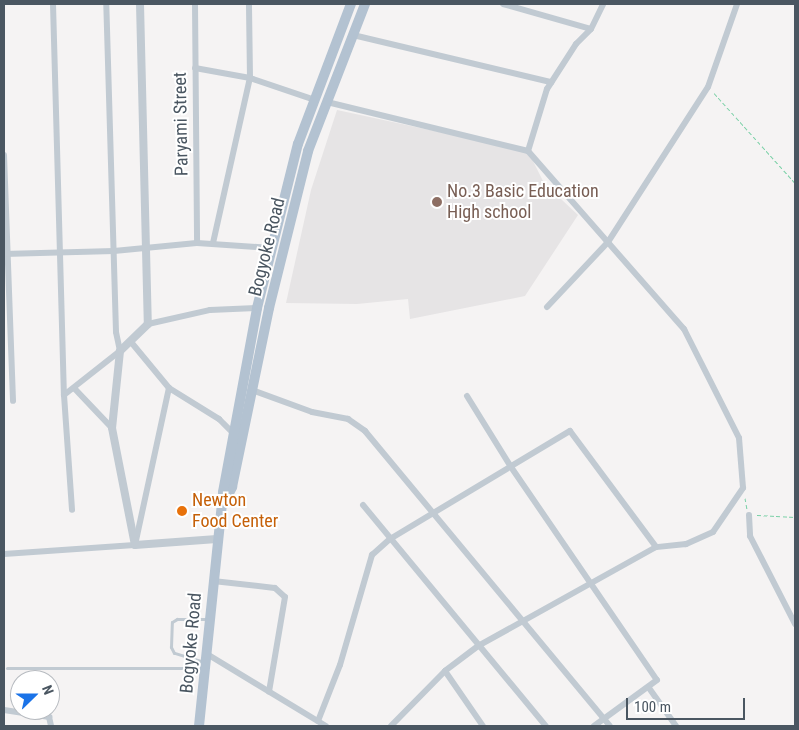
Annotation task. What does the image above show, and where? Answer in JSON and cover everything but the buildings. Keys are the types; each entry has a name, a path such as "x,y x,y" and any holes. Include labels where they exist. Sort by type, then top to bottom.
{"main road":[{"name":"Bogyoke Road","path":"199,726 217,539 224,504 233,433 257,308 298,144 351,4"},
{"name":"Bogyoke Road","path":"224,504 232,487 252,390 299,187 327,102 365,4"}],"street":[{"path":"53,4 64,395 72,510"},
{"path":"106,4 114,251 120,351 112,428 135,545"},
{"path":"140,4 148,248 148,324"},
{"name":"Paryami Street","path":"195,4 197,243"},
{"path":"213,243 250,78 249,4"},
{"path":"503,4 591,29"},
{"path":"528,151 551,82 576,44 591,29 603,4"},
{"path":"547,307 608,242 708,87 737,4"},
{"path":"353,35 551,82"},
{"path":"195,68 250,78 316,100"},
{"path":"327,102 528,151 684,329 739,438 743,488 713,532 686,544 656,547 593,584 522,620 478,646 445,671 391,726"},
{"path":"4,155 5,254 13,401"},
{"path":"5,254 114,251 197,243 272,248"},
{"path":"64,395 131,342 148,324 210,310 257,308"},
{"path":"131,342 169,388 219,419 233,433"},
{"path":"74,388 112,428"},
{"path":"135,545 169,388"},
{"path":"252,390 312,412 348,420 365,431 436,514 610,726"},
{"path":"466,396 511,468 593,584 657,680 649,688 594,726"},
{"path":"318,722 340,665 372,555 390,539 436,514 570,431 656,547"},
{"path":"363,505 546,726"},
{"path":"749,515 750,536 795,624"},
{"path":"4,554 217,539"},
{"path":"213,581 275,588 285,597 269,692"},
{"path":"206,661 269,692 326,726"},
{"path":"445,671 483,726"},
{"path":"649,688 676,726"},
{"path":"4,710 49,717 52,726"}],"lane":[{"path":"206,661 174,653 171,647 172,622 177,619 210,618"},
{"path":"7,668 206,661"}],"path":[{"path":"708,87 795,183"},
{"path":"743,488 749,515 795,516"}],"shaded area":[{"name":"No.3 Basic Education High school","path":"337,110 528,151 544,183 578,215 525,296 410,319 408,299 357,304 286,303 311,190"}],"place":[{"name":"No.3 Basic Education High school","path":"437,202"},
{"name":"Newton Food Center","path":"182,511"}]}
